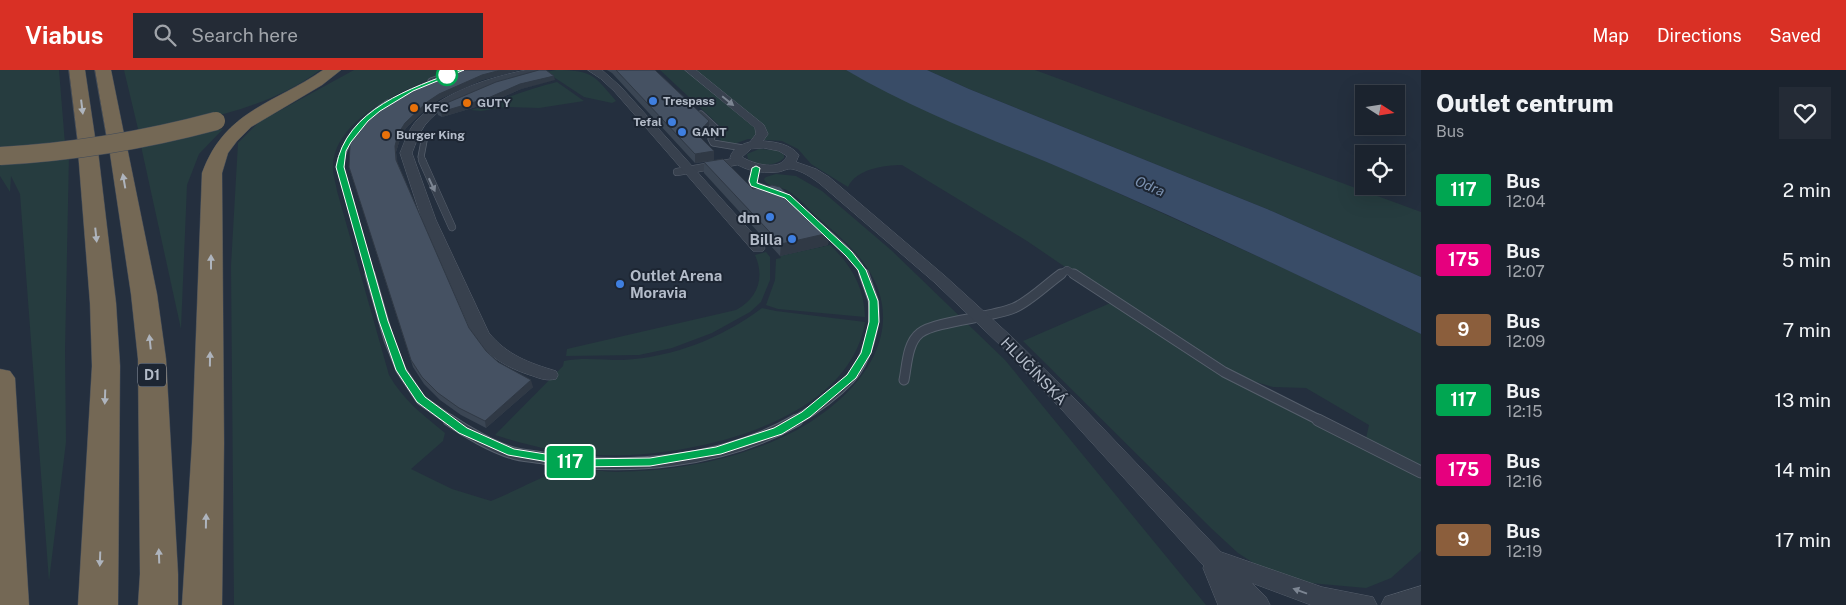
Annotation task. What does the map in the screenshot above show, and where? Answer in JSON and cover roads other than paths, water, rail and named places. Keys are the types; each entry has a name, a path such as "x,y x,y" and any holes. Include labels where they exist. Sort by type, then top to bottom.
{"highway":[{"path":"77,70 103,303 106,366 98,605"},
{"name":"D1","path":"103,70 144,294 152,359 159,574 158,605"},
{"path":"202,605 205,556 211,311 212,172 214,158 223,143 237,129 327,74"},
{"path":"0,156 35,154 126,143 216,121 251,110 302,90"},
{"path":"0,378 9,605"}],"street":[{"path":"327,74 338,70"},
{"path":"540,70 503,78 449,100 422,121 414,133 406,153 429,220 481,334 492,349 510,362 549,375"},
{"path":"592,70 602,74 691,170 758,248"},
{"path":"690,70 760,127 762,134 736,156 739,161"},
{"path":"748,147 774,145 787,149 793,155 793,160 789,164"},
{"name":"HLUČÍNSKÁ","path":"739,161 756,168 774,168 789,164 812,172 824,180 926,267 982,318 1042,379 1257,605"},
{"path":"1211,558 1231,605"},
{"path":"1211,558 1322,598 1364,605"},
{"path":"1394,605 1421,597"}],"lane":[{"path":"425,84 462,70"},
{"path":"399,96 378,109 356,130 343,151 340,167 390,340 401,370 421,400 463,430 512,452 586,463 650,462 717,452 778,431 806,415 829,398 851,378 866,353 874,322 873,301 862,270 849,254 815,222"},
{"path":"695,109 716,128 711,139 714,143 748,147"},
{"path":"424,142 421,157 452,227"},
{"path":"677,172 739,161"},
{"path":"756,168 752,181 754,185 780,192"},
{"path":"904,380 912,342 920,333 934,327 982,318 1015,308 1068,270 1224,372 1421,472"}],"water":[{"name":"Odra","path":"846,70 927,70 969,89 1267,209 1421,277 1421,334 1164,213 902,100"}],"place":[{"name":"Trespass","path":"653,101"},
{"name":"GUTY","path":"467,103"},
{"name":"KFC","path":"414,108"},
{"name":"Tefal","path":"672,122"},
{"name":"GANT","path":"682,132"},
{"name":"Burger King","path":"386,135"},
{"name":"dm","path":"770,217"},
{"name":"Billa","path":"792,239"},
{"name":"Outlet Arena Moravia","path":"620,284"}]}
